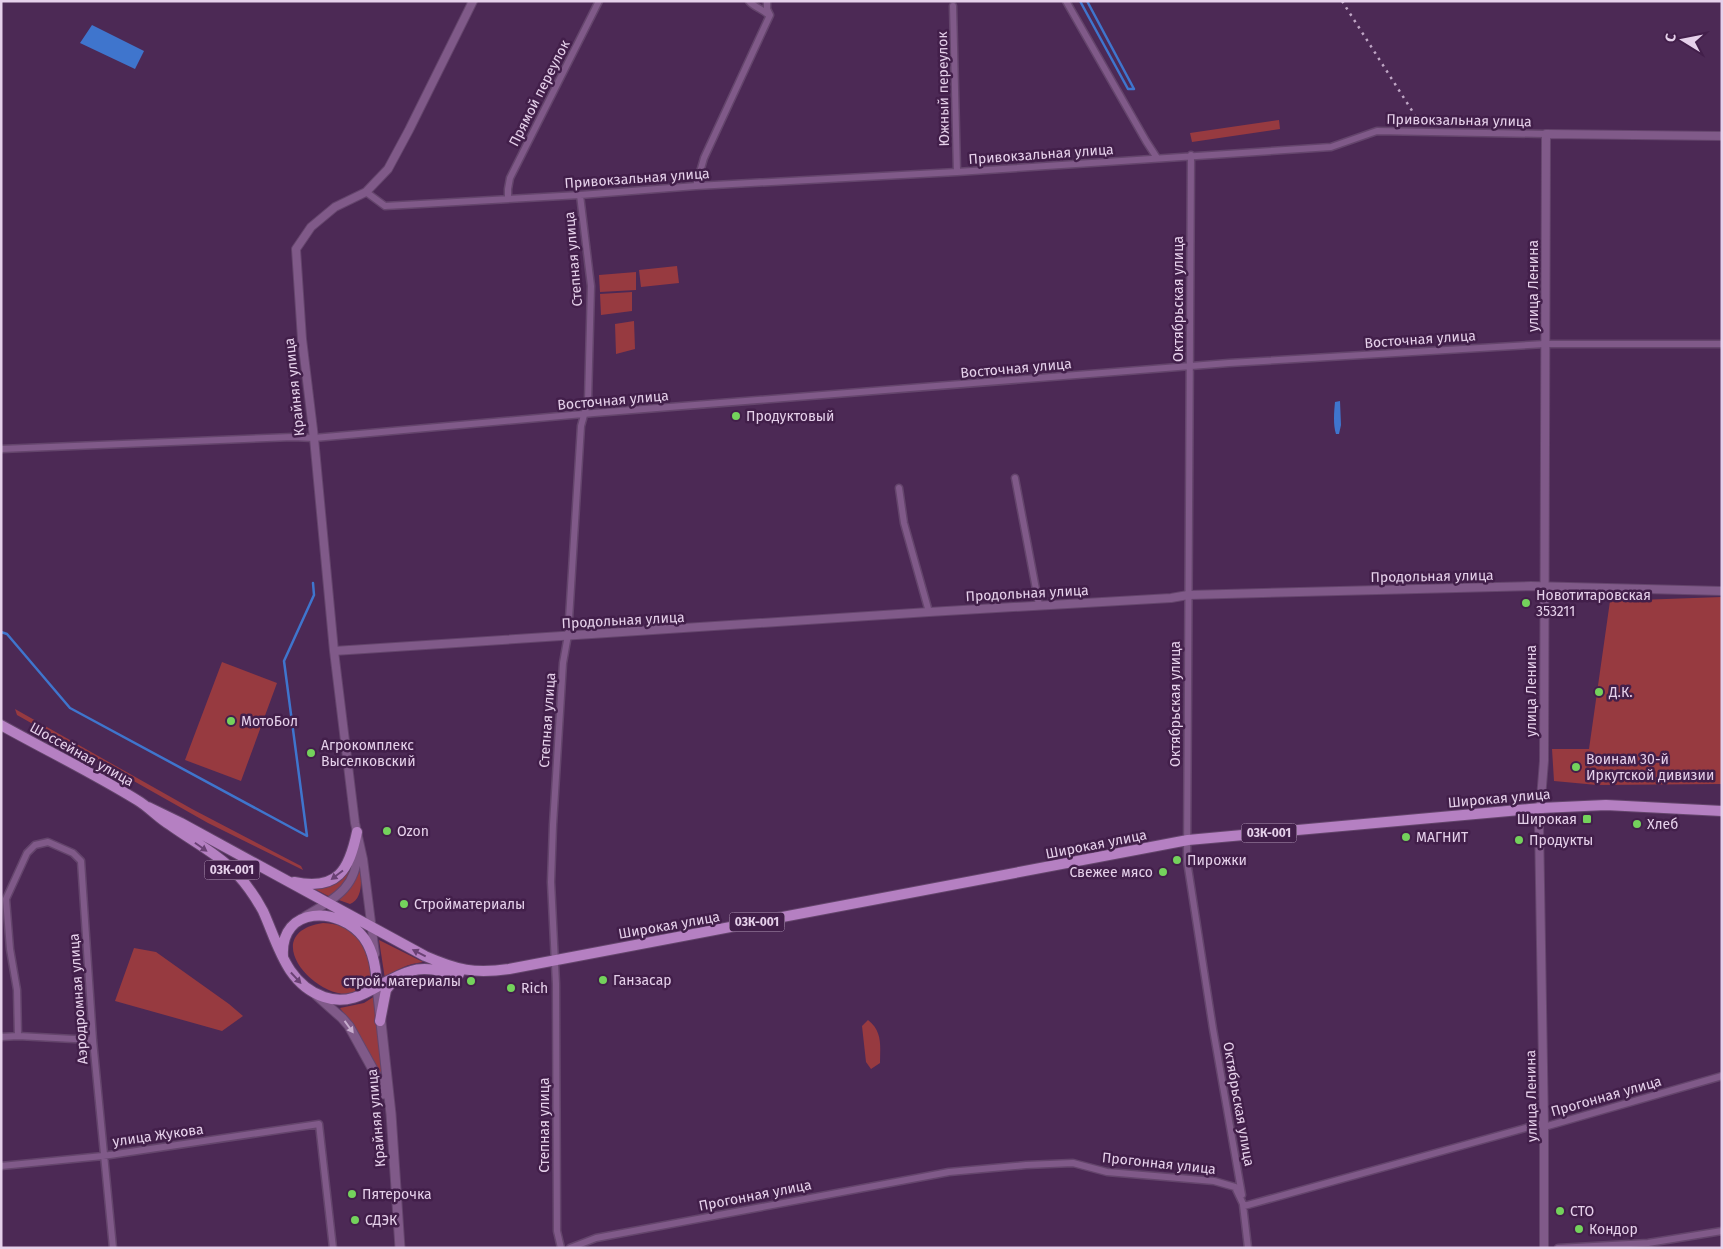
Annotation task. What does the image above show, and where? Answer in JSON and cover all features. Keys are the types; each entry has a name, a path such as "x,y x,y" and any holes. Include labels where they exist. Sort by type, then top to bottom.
{"main road":[{"name":"Шоссейная улица","path":"1,725 148,807"},
{"name":"Широкая улица","path":"482,972 1188,840 1540,808 1606,805 1722,810"},
{"name":"03К-001","path":"148,807 181,823 373,929 437,961 459,969 482,972"},
{"name":"03К-001","path":"148,807 167,824 202,847 236,873 253,894 283,959 297,980 342,1018 354,1034 381,1084 390,1114"},
{"name":"03К-001","path":"285,880 303,884 317,884 327,882 335,877 342,872 350,860 357,832"},
{"path":"283,959 282,946 285,936 296,922 313,914 334,918 356,919"},
{"path":"334,918 355,927 366,940 376,971 377,986"},
{"name":"03К-001","path":"314,993 333,1000 343,1001 361,997 377,986 412,970 466,975 482,972"},
{"path":"380,1021 386,990 398,975"},
{"name":"Крайняя улица","path":"377,986 390,1114 400,1248"}],"street":[{"name":"Крайняя улица","path":"357,832 334,651 314,438 302,339 296,249 311,227 334,207 366,192 388,169 473,1"},
{"name":"Прямой переулок","path":"508,199 510,178 599,1"},
{"path":"749,1 770,15"},
{"path":"768,1 767,9 770,15"},
{"path":"1066,1 1157,158"},
{"name":"Южный переулок","path":"953,6 957,172"},
{"path":"696,186 704,158 770,15"},
{"name":"Привокзальная улица","path":"366,192 384,206 580,195 696,186 957,172 1331,147 1377,131 1722,136"},
{"name":"улица Ленина","path":"1544,1248 1540,808 1544,761 1546,134"},
{"name":"Октябрьская улица","path":"1191,155 1187,861 1213,1029 1244,1206 1248,1248"},
{"name":"Степная улица","path":"561,1248 557,1231 556,994 551,882 563,663 568,635 581,426 588,402 591,286 580,195"},
{"name":"Восточная улица","path":"1,450 293,437 314,438 1190,367 1545,344 1722,344"},
{"path":"1016,478 1039,605"},
{"path":"899,488 904,523 929,612"},
{"name":"Продольная улица","path":"334,651 1188,595 1544,587 1722,591"},
{"path":"296,922 326,903 352,880 358,857 357,832"},
{"path":"357,832 363,859 373,929 376,971"},
{"name":"Аэродромная улица","path":"4,897 27,853 35,845 48,842 73,853 81,861 93,1040 113,1248"},
{"path":"4,897 17,990 18,1036"},
{"path":"1,1037 18,1036 93,1040"},
{"name":"Прогонная улица","path":"570,1248 596,1238 949,1172 1026,1165 1073,1163 1107,1172 1214,1181 1235,1187 1244,1206 1540,1124 1544,1127 1722,1076"},
{"name":"улица Жукова","path":"1,1166 103,1156 319,1124 333,1248"},
{"path":"1558,1248 1648,1243 1722,1231"}],"shaded area":[{"path":"1279,120 1280,129 1192,142 1190,133"},
{"path":"677,266 679,283 641,287 639,270"},
{"path":"636,272 636,290 600,292 599,275"},
{"path":"632,292 632,311 601,315 600,294"},
{"path":"634,321 635,349 616,354 615,324"},
{"path":"1722,597 1722,784 1597,785 1554,781 1552,749 1589,749 1610,601"},
{"name":"МотоБол","path":"222,662 277,683 241,781 185,760"},
{"path":"15,709 192,809 301,866 303,870 208,823 17,715"},
{"path":"354,865 348,882 330,897 311,887 342,876"},
{"path":"360,871 361,885 359,894 354,902 350,904 336,899 352,885"},
{"path":"323,923 335,924 350,930 358,938 366,952 371,967 370,978 355,993 338,993 321,986 306,974 296,959 293,943 301,931"},
{"path":"379,940 423,962 412,964 393,972 385,979"},
{"path":"134,948 156,952 243,1016 222,1031 115,1001"},
{"path":"375,996 385,1085 358,1032 340,1008 364,1003"},
{"path":"868,1020 876,1029 880,1045 880,1063 871,1069 866,1062 862,1026"}],"water":[{"path":"92,25 144,51 135,69 80,43"},
{"path":"1340,401 1341,425 1339,434 1336,434 1334,423 1335,402"}],"waterway":[{"path":"1080,1 1128,89 1134,89 1087,1"},
{"path":"1,632 7,634 70,708 307,836 284,661 314,595 313,583"}],"railway":[{"path":"1342,1 1418,120"}],"place":[{"name":"Продуктовый","path":"736,416"},
{"name":"Новотитаровская 353211","path":"1526,603"},
{"name":"Д.К.","path":"1599,692"},
{"name":"МотоБол","path":"231,721"},
{"name":"Агрокомплекс Выселковский","path":"311,753"},
{"name":"Воинам 30-й Иркутской дивизии","path":"1576,767"},
{"name":"Широкая","path":"1587,819"},
{"name":"Хлеб","path":"1637,824"},
{"name":"Ozon","path":"387,831"},
{"name":"МАГНИТ","path":"1406,837"},
{"name":"Продукты","path":"1519,840"},
{"name":"Пирожки","path":"1177,860"},
{"name":"Свежее мясо","path":"1163,872"},
{"name":"Стройматериалы","path":"404,904"},
{"name":"Ганзасар","path":"603,980"},
{"name":"строй. материалы","path":"471,981"},
{"name":"Rich","path":"511,988"},
{"name":"Пятерочка","path":"352,1194"},
{"name":"СТО","path":"1560,1211"},
{"name":"СДЭК","path":"355,1220"},
{"name":"Кондор","path":"1579,1229"}]}
